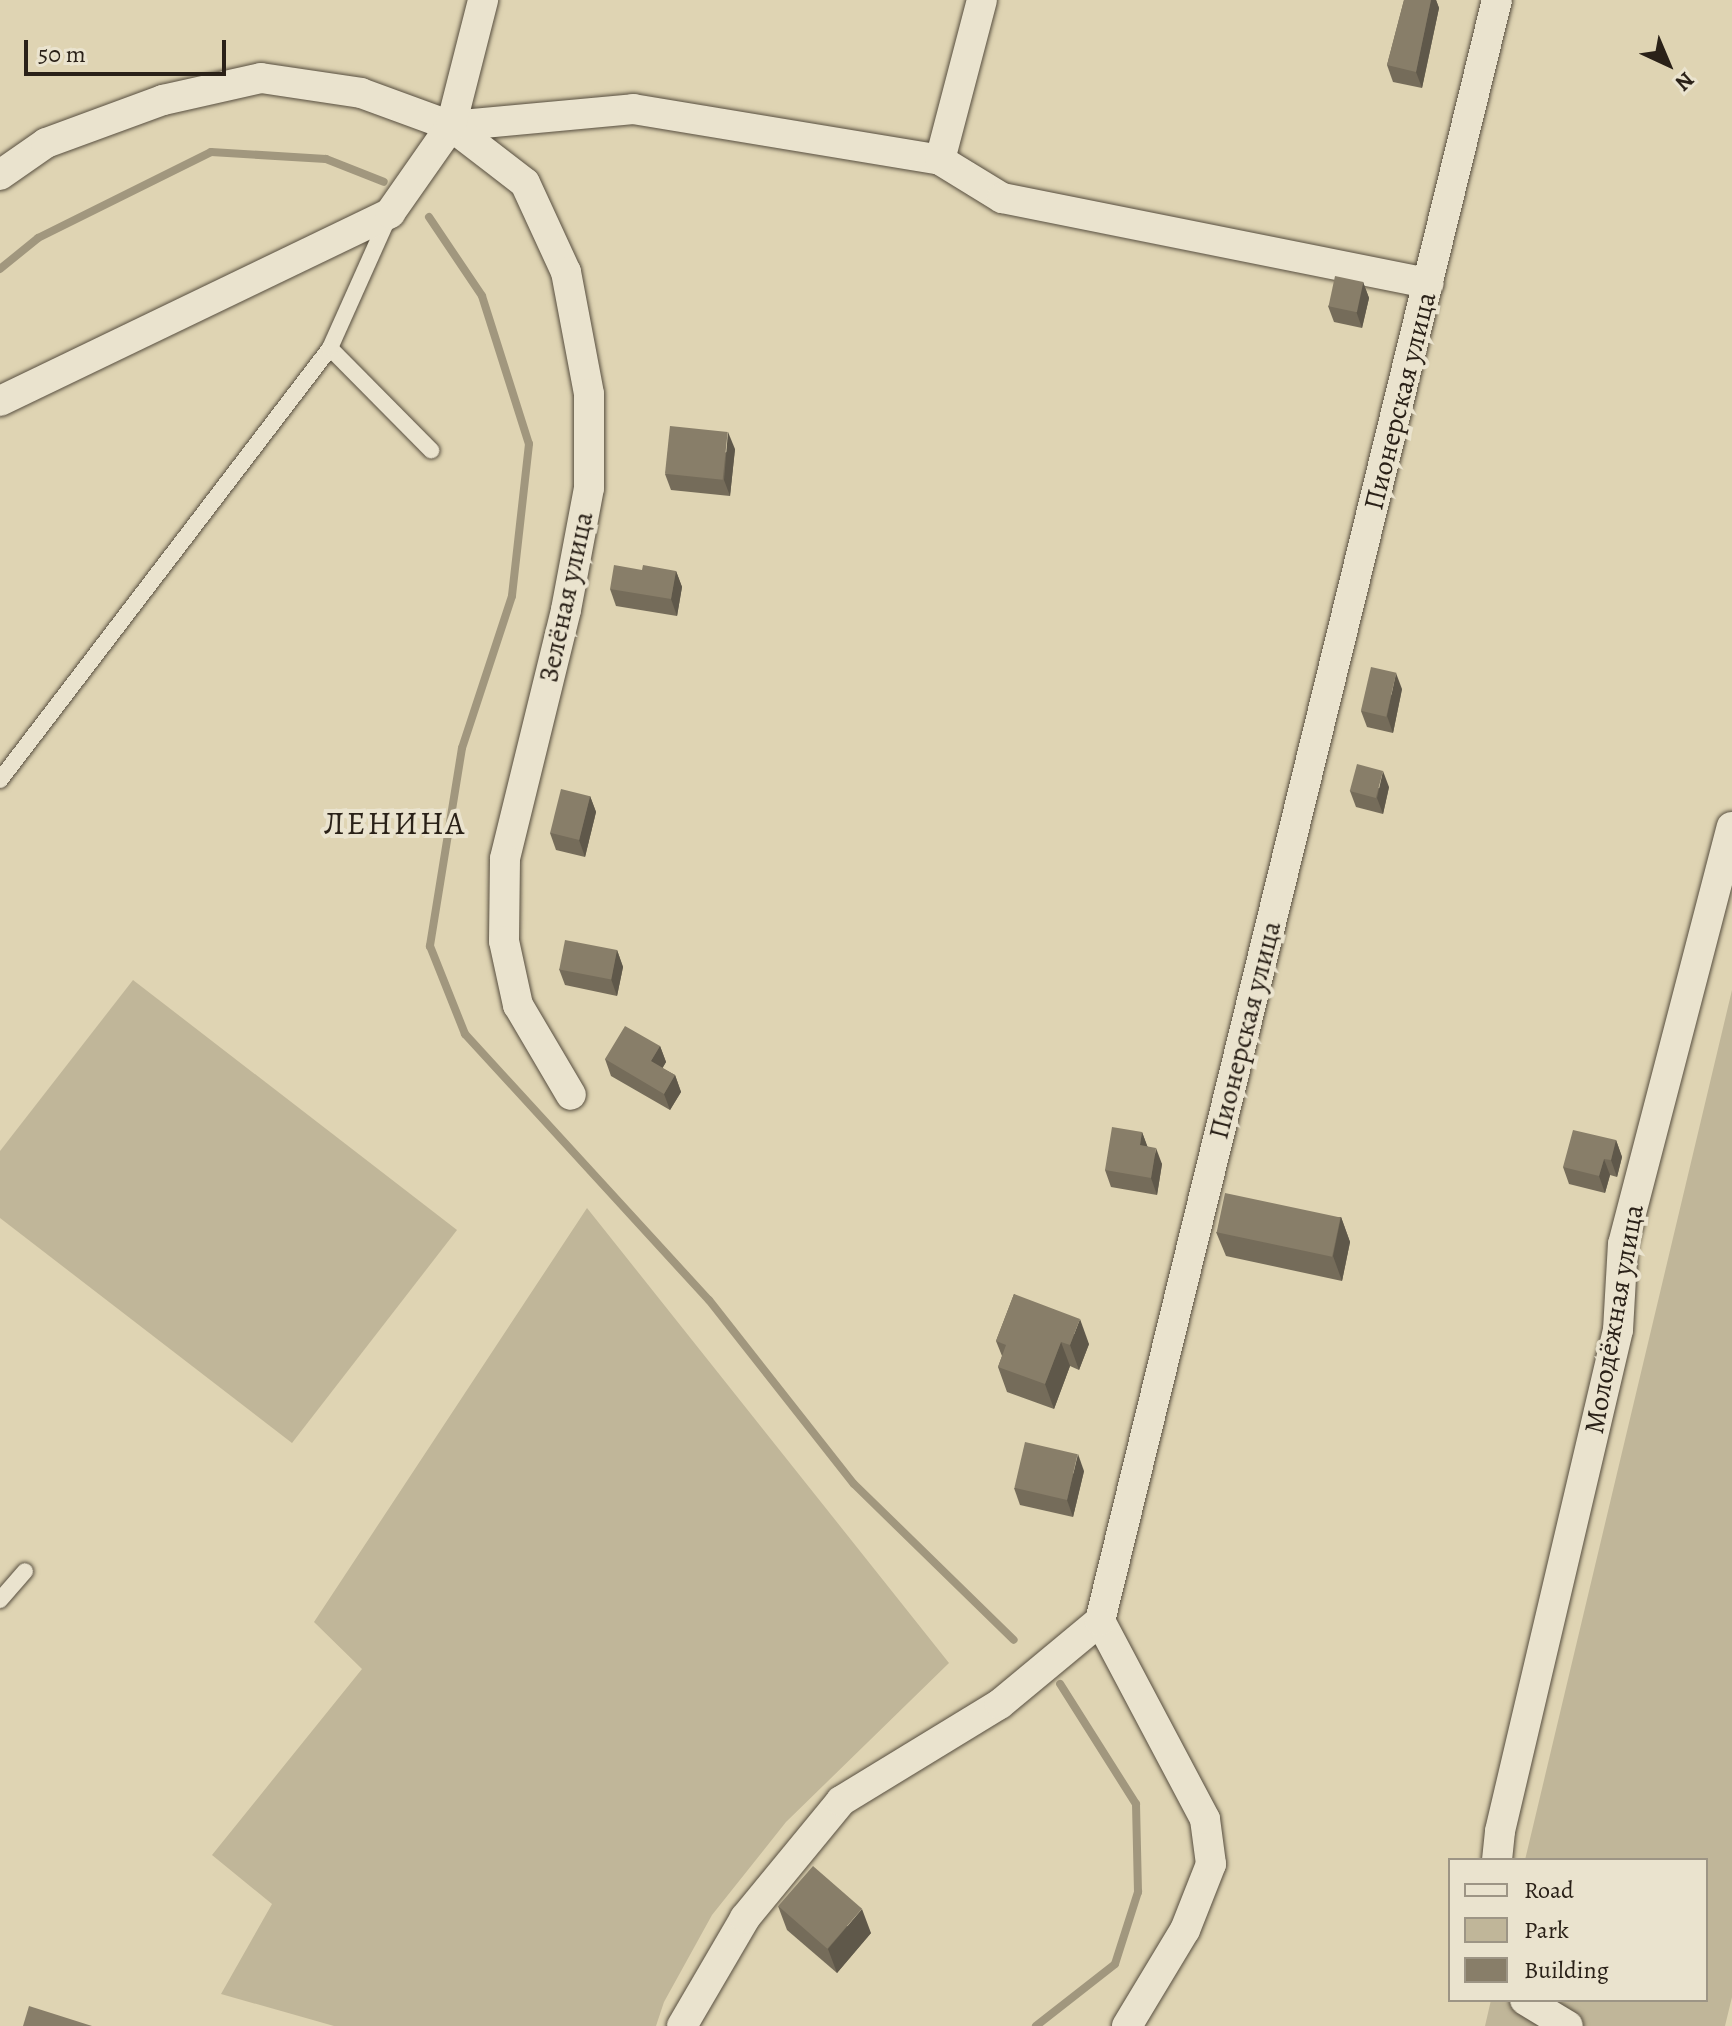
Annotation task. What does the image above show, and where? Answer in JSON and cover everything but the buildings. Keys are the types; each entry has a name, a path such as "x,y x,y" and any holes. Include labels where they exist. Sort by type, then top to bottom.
{"street":[{"path":"0,401 390,213 451,126 483,0"},
{"path":"940,160 982,0"},
{"name":"Пионерская улица","path":"1100,1621 1497,0"},
{"name":"Зелёная улица","path":"0,175 46,143 163,100 261,78 361,93 451,126 525,183 566,272 589,394 589,488 566,610 505,859 504,941 518,1005 571,1095"},
{"path":"451,126 633,109 940,160 1002,198 1429,283"},
{"name":"Молодёжная улица","path":"1497,1858 1500,1831 1618,1330 1623,1244 1732,827"},
{"path":"682,2026 745,1918 841,1801 1000,1704 1100,1621 1205,1819 1211,1864 1185,1930 1127,2026"},
{"path":"1528,2002 1568,2026"}],"lane":[{"path":"0,780 330,348 390,213"},
{"path":"330,348 431,450"},
{"path":"0,1600 25,1571"}],"green space":[{"path":"133,980 457,1230 292,1443 0,1218 0,1151"},
{"path":"1732,990 1732,1997 1725,2026 1485,2026 1491,2002 1708,2002 1708,1858 1525,1858"},
{"path":"587,1208 949,1663 786,1822 712,1915 664,2002 656,2026 334,2026 221,1994 272,1904 212,1855 362,1669 314,1622"}],"waterway":[{"path":"0,269 38,238 211,152 326,159 384,182"},
{"path":"429,217 482,296 529,444 512,596 462,748 430,946 465,1034 709,1300 854,1484 1014,1640"},
{"path":"1036,2026 1115,1964 1138,1892 1136,1804 1060,1684"}],"district":[{"name":"ЛЕНИНА","path":"395,823"}]}
